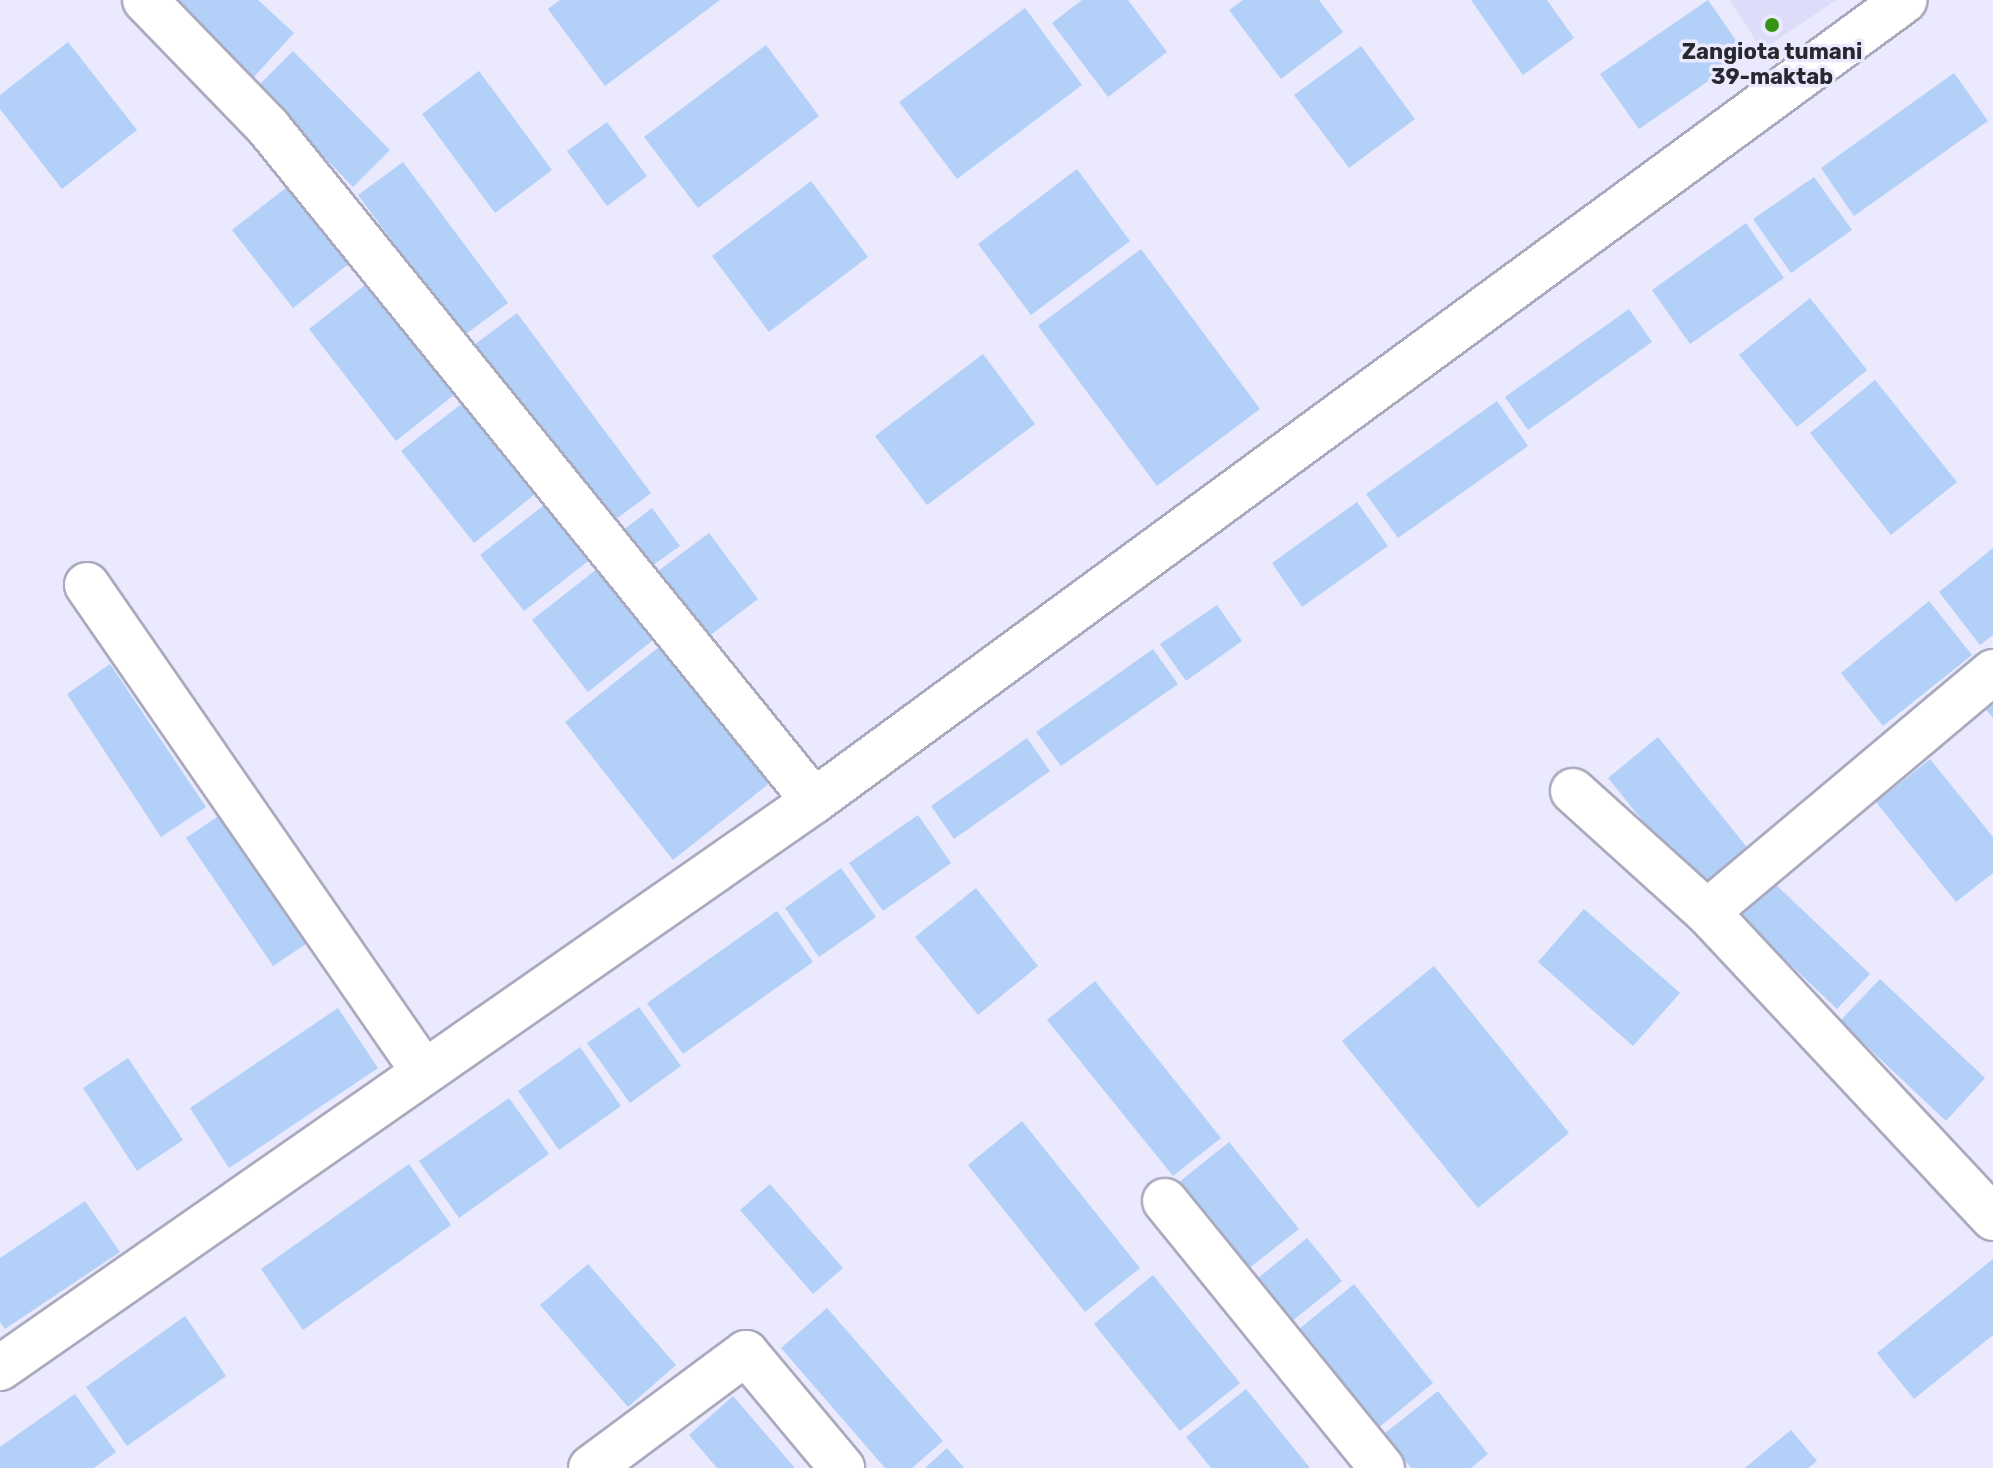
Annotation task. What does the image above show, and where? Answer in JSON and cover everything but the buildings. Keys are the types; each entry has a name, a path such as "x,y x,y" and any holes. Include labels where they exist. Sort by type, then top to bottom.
{"street":[{"path":"145,0 268,127 814,801"},
{"path":"0,1368 814,801 1905,0"},
{"path":"87,585 424,1072"},
{"path":"1707,912 1993,672"},
{"path":"1573,791 1707,912 1993,1218"},
{"path":"1165,1201 1382,1468"},
{"path":"591,1468 746,1353 842,1468"}],"shaded area":[{"name":"Zangiota tumani 39-maktab","path":"1730,0 1836,0 1762,50"}],"place":[{"name":"Zangiota tumani 39-maktab","path":"1772,25"}]}
